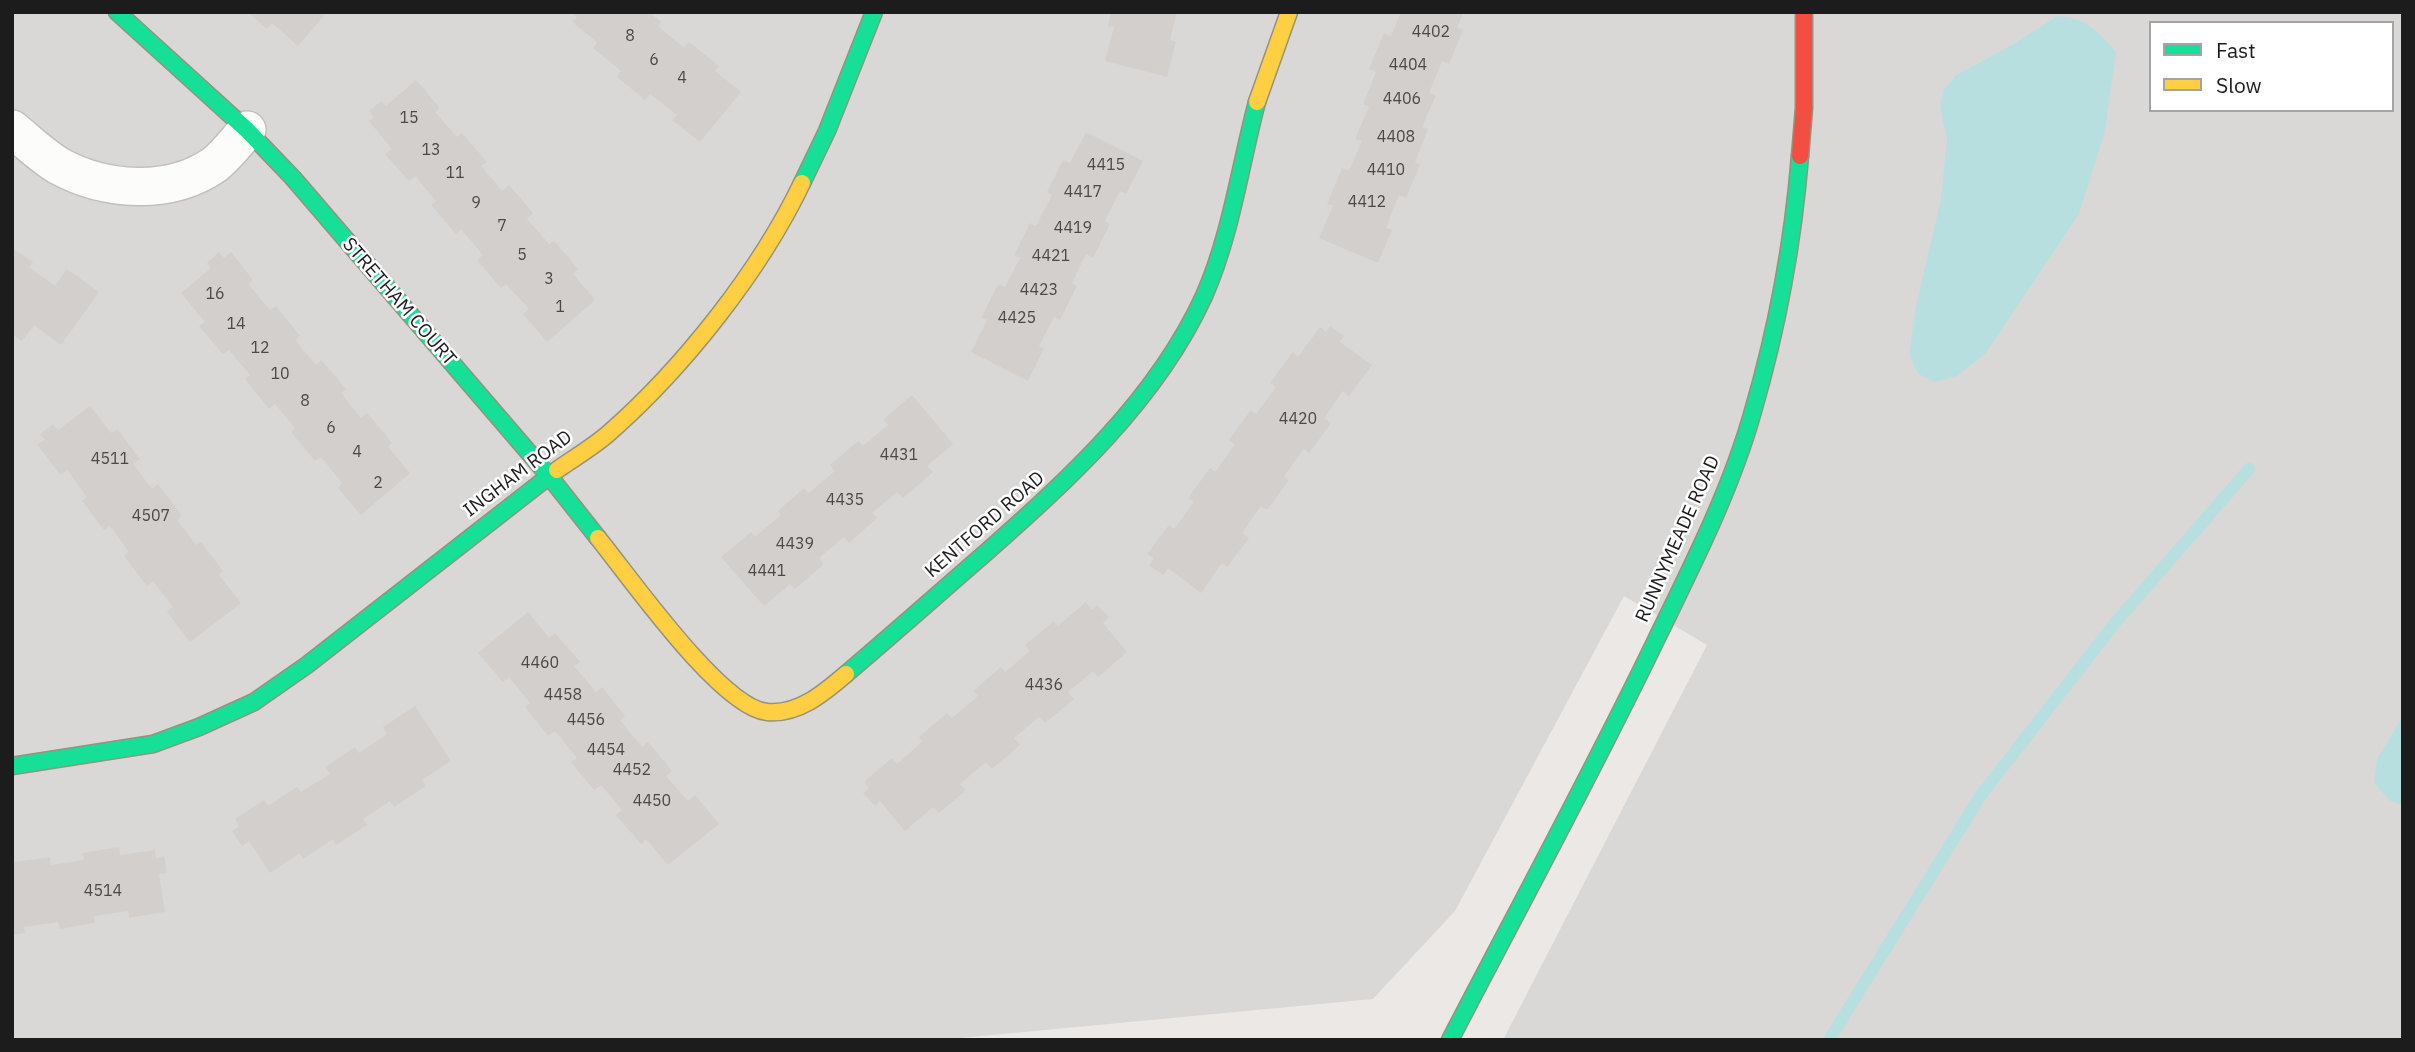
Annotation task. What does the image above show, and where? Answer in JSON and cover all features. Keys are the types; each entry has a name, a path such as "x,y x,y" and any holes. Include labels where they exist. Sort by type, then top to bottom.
{"street":[{"name":"STRETHAM COURT","path":"117,12 247,130 293,178 549,476"},
{"name":"KENTFORD ROAD","path":"549,476 699,665 735,697 765,712 794,709 827,691 1056,492 1119,427 1167,363 1203,298 1225,230 1255,108 1290,12"},
{"name":"RUNNYMEADE ROAD","path":"1450,1040 1627,701 1674,604 1724,494 1754,412 1796,207 1804,108 1804,12"},
{"name":"INGHAM ROAD","path":"12,766 153,744 254,702 307,665 549,476 608,434 660,384 714,320 760,256 794,200 821,143 869,14"},
{"path":"12,129 57,165 111,185 137,186 167,185 192,177 215,164 247,130"}],"shaded area":[{"path":"12,12 2403,12 2403,1040 1503,1040 1707,645 1624,596 1455,911 1373,999 939,1040 12,1040"}],"water":[{"path":"2057,16 2076,19 2091,26 2116,52 2105,131 2079,214 1985,354 1957,376 1935,382 1918,374 1909,353 1916,306 1941,199 1947,139 1940,107 1943,91 1956,75 2014,44"},
{"path":"2403,716 2403,805 2390,801 2374,783 2377,759"}],"building":[{"path":"248,12 327,12 298,46 272,23 267,29"},
{"path":"571,12 649,12 661,22 658,26 684,48 689,42 719,66 715,71 741,92 700,142 672,120 677,115 650,94 645,100 617,77 621,71 593,48 597,42 572,22 577,17"},
{"path":"1111,12 1177,12 1170,39 1176,42 1167,77 1105,61 1114,27 1108,26"},
{"path":"1401,12 1464,12 1457,27 1463,30 1449,64 1442,61 1429,93 1436,95 1422,127 1428,129 1415,162 1420,165 1406,198 1399,195 1386,228 1392,230 1378,263 1319,238 1333,206 1327,204 1342,168 1349,171 1362,141 1355,139 1369,107 1363,104 1376,72 1369,69 1384,33 1391,36"},
{"path":"416,80 440,108 435,112 457,137 462,133 487,162 481,166 502,191 509,185 533,213 527,219 549,244 554,241 578,269 573,274 595,300 547,342 523,314 529,309 506,284 501,288 477,260 483,255 461,229 456,234 431,205 436,201 415,176 409,181 385,154 392,149 369,121 374,117 369,111 381,101 386,106"},
{"path":"1086,132 1143,161 1126,194 1120,191 1105,221 1110,224 1093,258 1086,254 1072,283 1077,286 1060,320 1054,317 1039,346 1044,349 1028,381 971,352 987,320 981,318 998,284 1005,287 1020,258 1014,255 1030,223 1036,226 1052,195 1047,192 1063,160 1070,163"},
{"path":"12,248 33,262 29,267 55,286 67,269 99,292 61,345 34,325 22,341 12,334"},
{"path":"219,252 224,258 231,252 253,280 248,284 270,310 276,306 300,336 295,340 316,365 321,360 346,389 341,393 361,418 367,413 392,443 388,447 410,473 361,515 338,488 342,483 321,457 315,461 291,432 295,428 275,404 269,409 245,379 250,375 229,350 223,354 199,326 205,322 181,293 211,268 207,263"},
{"path":"1330,326 1344,336 1340,342 1372,365 1349,396 1343,391 1324,418 1331,423 1309,453 1304,449 1284,476 1289,480 1267,510 1261,506 1242,533 1249,538 1227,567 1222,563 1201,593 1168,568 1163,575 1149,565 1154,558 1147,554 1169,525 1174,529 1194,502 1188,498 1210,468 1215,472 1235,445 1229,440 1251,410 1256,414 1276,387 1270,383 1293,352 1298,357 1320,327 1326,332"},
{"path":"912,395 953,444 927,466 933,472 903,498 897,492 872,513 877,518 849,543 844,537 819,558 824,564 795,589 790,584 764,606 721,557 751,532 755,537 781,515 778,511 804,488 809,493 835,471 830,465 858,441 863,446 888,425 884,419"},
{"path":"90,406 111,433 117,429 140,459 133,464 152,489 158,484 182,516 177,520 196,545 201,542 223,571 219,575 241,603 190,642 167,612 173,607 153,581 147,586 124,556 129,552 110,526 104,530 82,501 87,497 67,470 60,475 37,444 45,440 40,434 53,424 58,430"},
{"path":"1086,602 1092,610 1097,605 1109,617 1103,623 1127,652 1098,677 1093,671 1068,692 1074,699 1045,723 1039,717 1014,738 1020,745 992,769 986,762 960,784 966,790 939,813 933,807 905,831 880,801 875,806 863,793 869,788 864,782 892,758 897,764 922,742 919,737 947,713 952,718 978,696 973,691 1001,667 1005,672 1030,651 1025,645 1054,621 1058,626"},
{"path":"528,612 549,638 555,633 580,662 574,666 596,692 602,687 625,716 620,720 642,747 648,742 672,771 666,776 688,801 695,795 719,824 668,865 646,839 641,844 616,815 622,810 601,785 594,790 571,762 577,758 555,731 548,736 525,707 530,703 509,677 503,682 478,653"},
{"path":"415,706 451,761 422,780 426,786 394,807 390,801 363,819 367,825 336,845 333,839 303,859 300,853 270,873 249,841 242,846 232,831 239,826 235,819 264,800 268,806 297,787 301,792 330,774 325,767 355,747 359,753 387,734 383,727"},
{"path":"119,847 120,855 155,850 156,858 164,856 167,873 159,874 165,912 129,918 128,911 94,916 95,923 60,929 58,922 24,927 25,933 12,935 14,862 50,857 51,865 84,860 83,853"}],"waterway":[{"path":"1829,1040 1981,795 2115,623 2249,469"}],"traffic: fast":[{"path":"117,12 247,130 293,178 549,476 598,538"},
{"path":"802,183 827,131 874,12"},
{"path":"846,674 1046,499 1107,437 1161,370 1184,334 1213,273 1228,225 1257,102"},
{"path":"1450,1040 1631,690 1697,556 1734,470 1762,380 1777,317 1793,221 1800,156"},
{"path":"12,766 153,744 254,702 307,665 557,470"}],"traffic: slow":[{"path":"1257,102 1289,12"},
{"path":"557,470 609,433 692,349 765,250 802,183"},
{"path":"598,538 701,665 748,705 767,712 789,710 820,695 846,674"}],"traffic: jam":[{"path":"1800,156 1804,108 1804,12"}]}
